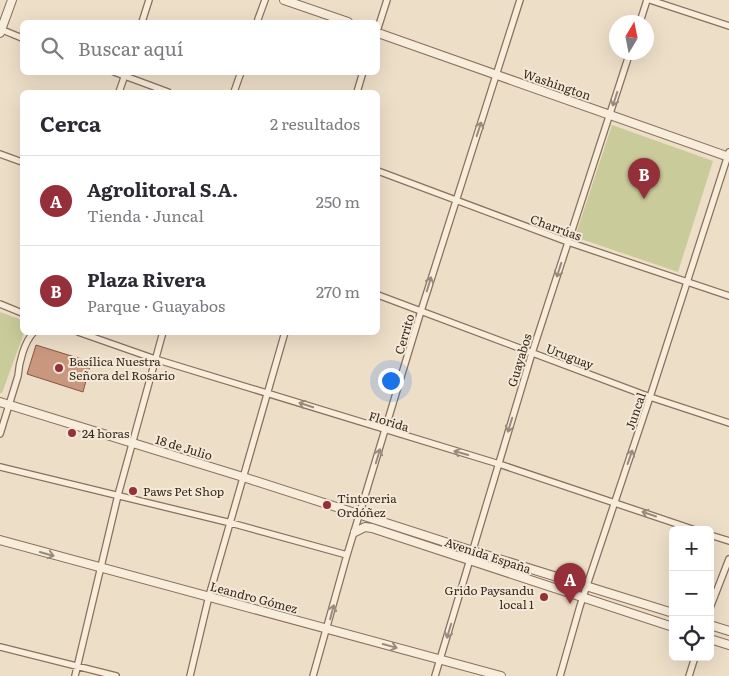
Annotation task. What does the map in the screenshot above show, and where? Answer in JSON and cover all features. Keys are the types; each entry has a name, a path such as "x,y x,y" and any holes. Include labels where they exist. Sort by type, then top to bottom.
{"street":[{"path":"12,0 0,31 20,37"},
{"path":"143,20 149,0"},
{"path":"258,20 265,0"},
{"path":"284,0 342,20"},
{"path":"380,22 387,0"},
{"name":"Cerrito","path":"313,676 328,629 347,555 421,311 520,0"},
{"path":"643,15 648,0 729,26"},
{"name":"Washington","path":"380,34 729,155"},
{"name":"Guayabos","path":"435,676 532,353 627,60"},
{"path":"120,90 125,75"},
{"path":"127,75 163,90"},
{"path":"235,90 240,75"},
{"path":"358,90 362,75"},
{"path":"0,154 20,161"},
{"name":"Juncal","path":"560,676 583,597 729,155"},
{"name":"Charrúas","path":"380,172 568,242 729,296"},
{"name":"Uruguay","path":"380,296 650,397 729,423"},
{"path":"0,304 20,312"},
{"path":"0,434 32,335"},
{"name":"Florida","path":"87,335 155,359 385,431 498,464 683,526"},
{"path":"75,676 118,495 162,335"},
{"path":"190,676 209,596 284,335"},
{"name":"18 de Julio","path":"0,402 243,476 360,514"},
{"path":"0,467 230,523 347,555"},
{"name":"Avenida España","path":"360,514 669,612"},
{"name":"Avenida España","path":"355,532 365,527 372,528 669,625"},
{"path":"714,536 729,541"},
{"name":"Leandro Gómez","path":"0,540 501,676"},
{"path":"714,597 729,558"},
{"path":"714,626 729,631"},
{"path":"714,640 729,645"},
{"path":"0,647 116,676"},
{"path":"689,676 694,661"}],"green space":[{"path":"612,125 713,161 678,272 575,237"},
{"path":"0,312 20,319 20,335 23,335 2,393 0,393"}],"building":[{"name":"Basílica Nuestra Señora del Rosario","path":"36,345 91,362 83,392 27,374"}],"place":[{"name":"Plaza Rivera","path":"644,199"},
{"name":"Basílica Nuestra Señora del Rosario","path":"59,368"},
{"name":"24 horas","path":"72,433"},
{"name":"Paws Pet Shop","path":"133,491"},
{"name":"Tintoreria Ordóñez","path":"327,505"},
{"name":"Grido Paysandu local 1","path":"544,597"},
{"name":"Agrolitoral S.A.","path":"570,604"}]}
